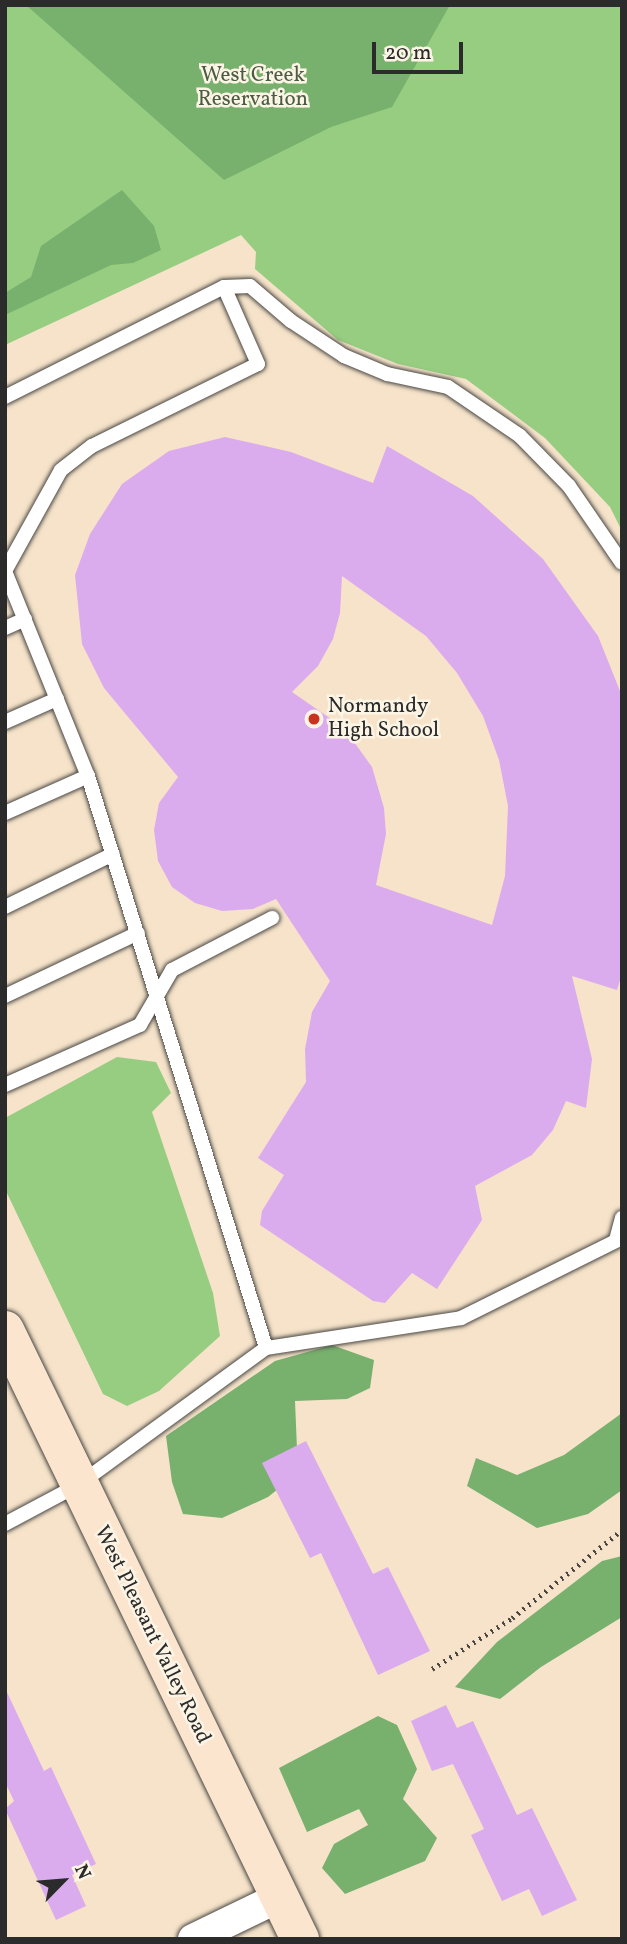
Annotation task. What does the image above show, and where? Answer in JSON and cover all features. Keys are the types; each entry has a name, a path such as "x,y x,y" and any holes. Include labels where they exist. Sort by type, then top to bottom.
{"main road":[{"name":"West Pleasant Valley Road","path":"5,1330 300,1939"}],"street":[{"path":"193,1939 280,1897"}],"lane":[{"path":"5,397 224,286 250,286 291,321 344,356 387,374 448,387 509,429 569,486 622,563"},
{"path":"224,286 258,364 92,446 61,470 5,571 88,776 138,933 155,999 266,1348"},
{"path":"5,628 25,619"},
{"path":"5,723 57,699"},
{"path":"5,813 88,776"},
{"path":"5,907 113,855"},
{"path":"5,1085 140,1025 172,970 272,918"},
{"path":"5,996 138,933"},
{"path":"5,1524 79,1485 266,1348 461,1318 619,1239 622,1217"}],"path":[{"path":"432,1669 512,1618 622,1530"}],"green space":[{"path":"5,5 622,5 622,531 610,507 545,438 466,379 398,364 338,340 255,269 256,252 241,235 5,345"},
{"name":"West Creek Reservation","path":"26,5 450,5 392,107 331,127 224,180"},
{"path":"122,190 154,226 161,250 133,263 111,265 5,315 5,293 31,277 41,246"},
{"path":"117,1057 156,1062 171,1093 152,1112 213,1293 220,1336 159,1391 127,1406 103,1394 5,1189 5,1118"},
{"path":"332,1345 374,1360 370,1388 347,1399 295,1401 298,1473 268,1497 222,1518 183,1514 172,1482 166,1436 275,1361"},
{"path":"622,1413 622,1490 588,1514 537,1528 467,1486 476,1458 517,1475 564,1455"},
{"path":"622,1556 622,1617 541,1667 500,1699 455,1687 497,1642 602,1561"},
{"path":"378,1716 397,1725 417,1769 403,1799 437,1838 425,1861 345,1894 322,1868 334,1844 368,1825 359,1809 307,1832 279,1768"}],"building":[{"name":"Normandy High School","path":"225,437 291,452 373,483 387,446 473,496 543,559 598,636 622,696 622,974 617,990 572,976 592,1059 586,1108 566,1101 553,1130 532,1155 475,1186 482,1220 437,1289 412,1273 385,1303 373,1301 260,1225 262,1211 284,1175 258,1158 306,1082 305,1049 312,1012 330,981 276,899 253,909 222,911 195,903 172,887 158,861 154,830 159,803 178,777 104,688 82,644 75,575 90,534 122,484 169,451","holes":["342,576 426,636 457,673 483,716 499,760 508,806 505,876 492,925 376,885 386,834 384,808 372,767 344,728 292,692 318,666 333,639 340,613"]},
{"path":"306,1441 373,1574 388,1567 430,1651 378,1675 321,1553 310,1558 262,1463"},
{"path":"5,1688 44,1771 51,1767 96,1864 72,1875 86,1906 56,1920 5,1809 14,1801 5,1782"},
{"path":"446,1705 457,1728 473,1721 517,1815 532,1808 577,1900 542,1916 529,1889 502,1901 471,1835 484,1829 453,1764 432,1771 411,1721"}],"place":[{"name":"Normandy High School","path":"314,719"}]}
